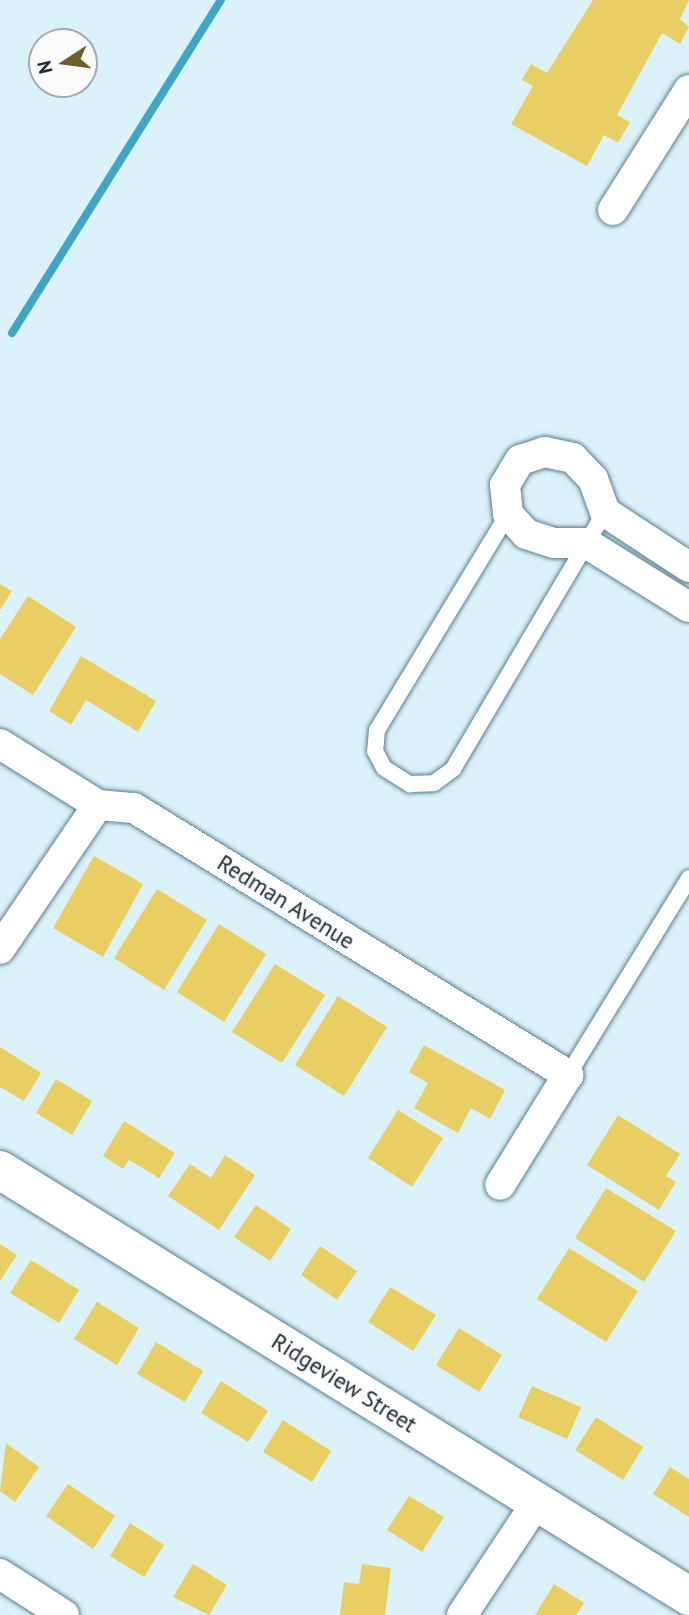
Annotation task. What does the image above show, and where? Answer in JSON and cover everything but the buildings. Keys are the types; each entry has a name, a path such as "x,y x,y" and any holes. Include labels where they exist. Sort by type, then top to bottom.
{"street":[{"path":"613,210 689,90"},
{"path":"689,567 606,512 593,479 573,458 545,452 520,460 505,485 508,514 526,534 554,543 586,543 689,607"},
{"name":"Redman Avenue","path":"0,744 99,805 134,808 568,1074"},
{"path":"0,949 99,805"},
{"path":"500,1185 568,1074"},
{"name":"Ridgeview Street","path":"0,1170 689,1597"},
{"path":"462,1615 537,1503"},
{"path":"0,1574 64,1615"}],"lane":[{"path":"508,514 377,730 375,751 384,768 410,784 434,783 453,769 606,512"},
{"path":"568,1074 689,878"}],"waterway":[{"path":"12,333 221,0"}]}
